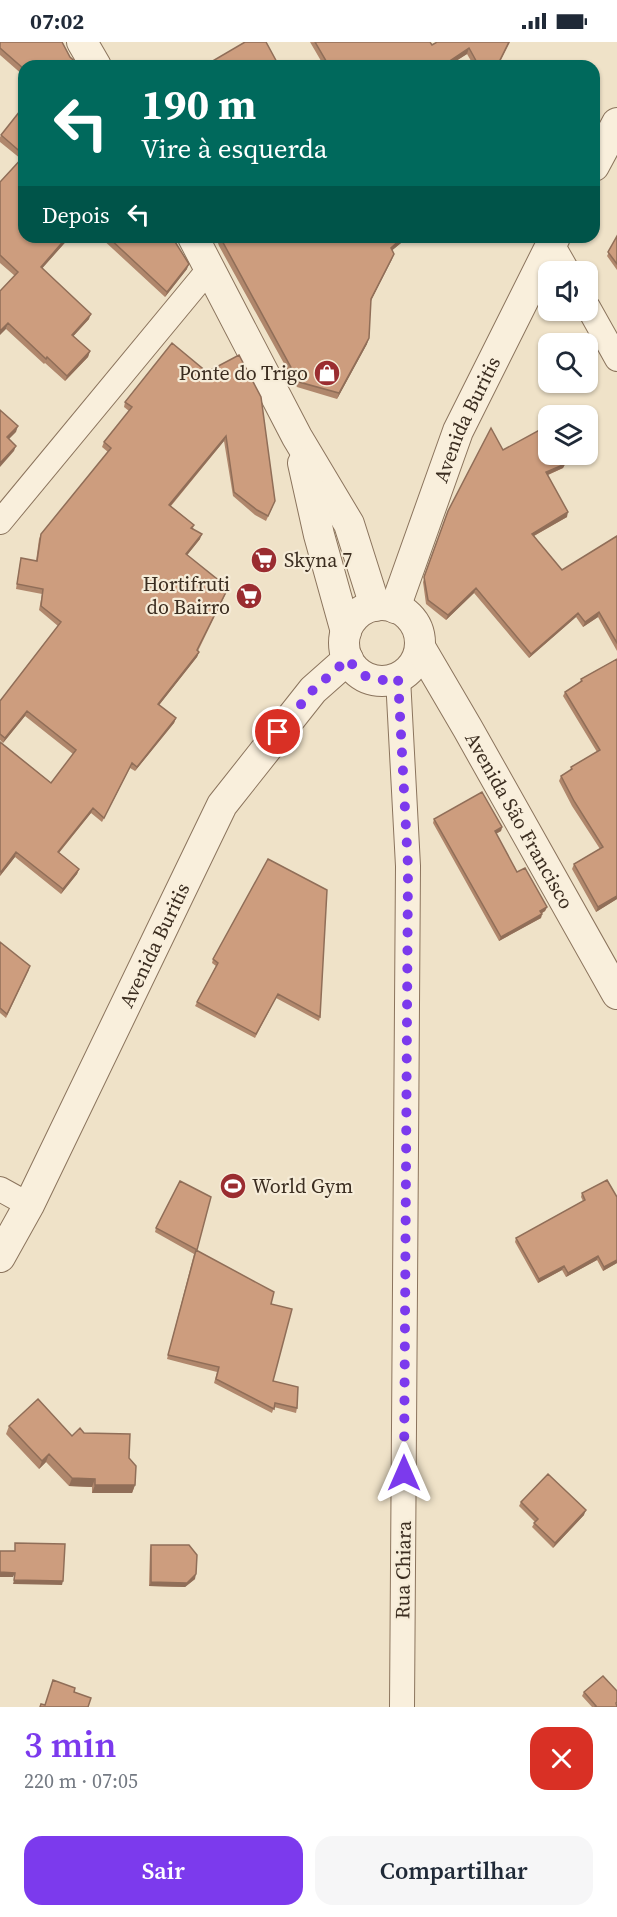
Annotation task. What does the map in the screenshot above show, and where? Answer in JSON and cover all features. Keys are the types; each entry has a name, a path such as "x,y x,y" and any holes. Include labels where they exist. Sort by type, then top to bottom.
{"street":[{"path":"82,42 92,60"},
{"path":"600,155 617,123"},
{"path":"196,243 297,437 349,524 385,607"},
{"name":"Avenida Buritis","path":"385,607 458,431 552,243"},
{"path":"555,243 563,261"},
{"path":"0,522 210,268"},
{"path":"596,321 617,359"},
{"path":"297,437 347,646 357,671 369,679 384,681 398,678 417,660 420,635 415,623 406,614 385,607 357,615 347,646"},
{"name":"Avenida Buritis","path":"0,1257 29,1205 222,805 347,646"},
{"name":"Avenida São Francisco","path":"420,647 617,994"},
{"name":"Rua Chiara","path":"398,678 408,866 402,1707"},
{"path":"0,1189 29,1205"}],"building":[{"path":"0,42 62,42 73,60 18,60 18,64 0,48"},
{"path":"245,42 266,42 276,60 214,60"},
{"path":"315,42 430,42 432,45 437,42 509,42 500,60 476,60 469,48 451,60 326,60"},
{"path":"18,114 18,150 1,135"},
{"path":"18,162 18,243 62,243 41,267 91,314 72,335 90,351 67,376 8,323 0,331 0,291 18,272 0,255 0,182"},
{"path":"617,236 617,264 608,252"},
{"path":"114,243 176,243 189,264 167,292"},
{"path":"223,243 396,243 391,248 394,254 371,299 369,338 339,393 299,382"},
{"path":"172,343 207,372 239,355 261,397 275,501 268,516 234,492 226,436 169,505 194,525 191,528 202,534 186,554 229,586 197,650 199,652 158,704 176,718 137,767 132,763 104,818 93,808 58,852 79,869 63,889 16,852 0,871 0,742 51,783 76,750 27,711 5,738 0,734 0,701 61,622 41,606 43,589 17,584 21,558 37,561 41,534 111,448 104,442 132,407 125,402"},
{"path":"0,410 18,426 7,437 16,446 0,463"},
{"path":"491,428 503,450 538,431 538,465 563,465 546,472 568,512 532,534 562,570 617,536 617,643 599,612 585,622 578,613 531,654 476,588 448,615 428,600 424,577 448,511"},
{"path":"617,659 617,896 598,907 574,864 603,847 561,776 572,769 571,767 600,750 565,692 582,681 581,679"},
{"path":"482,792 502,827 495,831 517,872 525,868 547,907 540,911 542,914 501,937 434,819"},
{"path":"268,859 327,890 320,1017 278,994 256,1034 197,1002 218,963 213,959"},
{"path":"0,942 30,966 7,1014 0,1008"},
{"path":"607,1180 617,1197 617,1260 604,1267 598,1256 568,1273 564,1266 539,1279 516,1238 585,1200 582,1193"},
{"path":"180,1181 211,1197 197,1250 156,1228"},
{"path":"196,1250 274,1292 271,1304 292,1309 273,1381 298,1387 297,1408 275,1403 274,1409 216,1379 219,1367 168,1355"},
{"path":"38,1399 72,1436 80,1428 84,1433 130,1434 129,1458 136,1466 135,1485 95,1485 95,1479 72,1478 49,1454 42,1461 9,1426"},
{"path":"548,1474 586,1510 555,1543 534,1523 538,1519 521,1502"},
{"path":"15,1543 65,1544 63,1581 14,1580 15,1573 0,1572 0,1551 15,1551"},
{"path":"151,1545 189,1545 197,1555 196,1574 187,1583 151,1582"},
{"path":"603,1676 617,1691 617,1707 595,1707 584,1692"},
{"path":"53,1680 75,1688 74,1692 91,1698 88,1707 40,1707 41,1704 45,1705"}],"place":[{"name":"Ponte do Trigo","path":"327,373"},
{"name":"Skyna 7","path":"264,560"},
{"name":"Hortifruti do Bairro","path":"249,596"},
{"name":"World Gym","path":"233,1186"}],"route":[{"path":"278,732 313,690 348,659 357,671 369,679 384,681 398,678 408,866 404,1473"}]}
